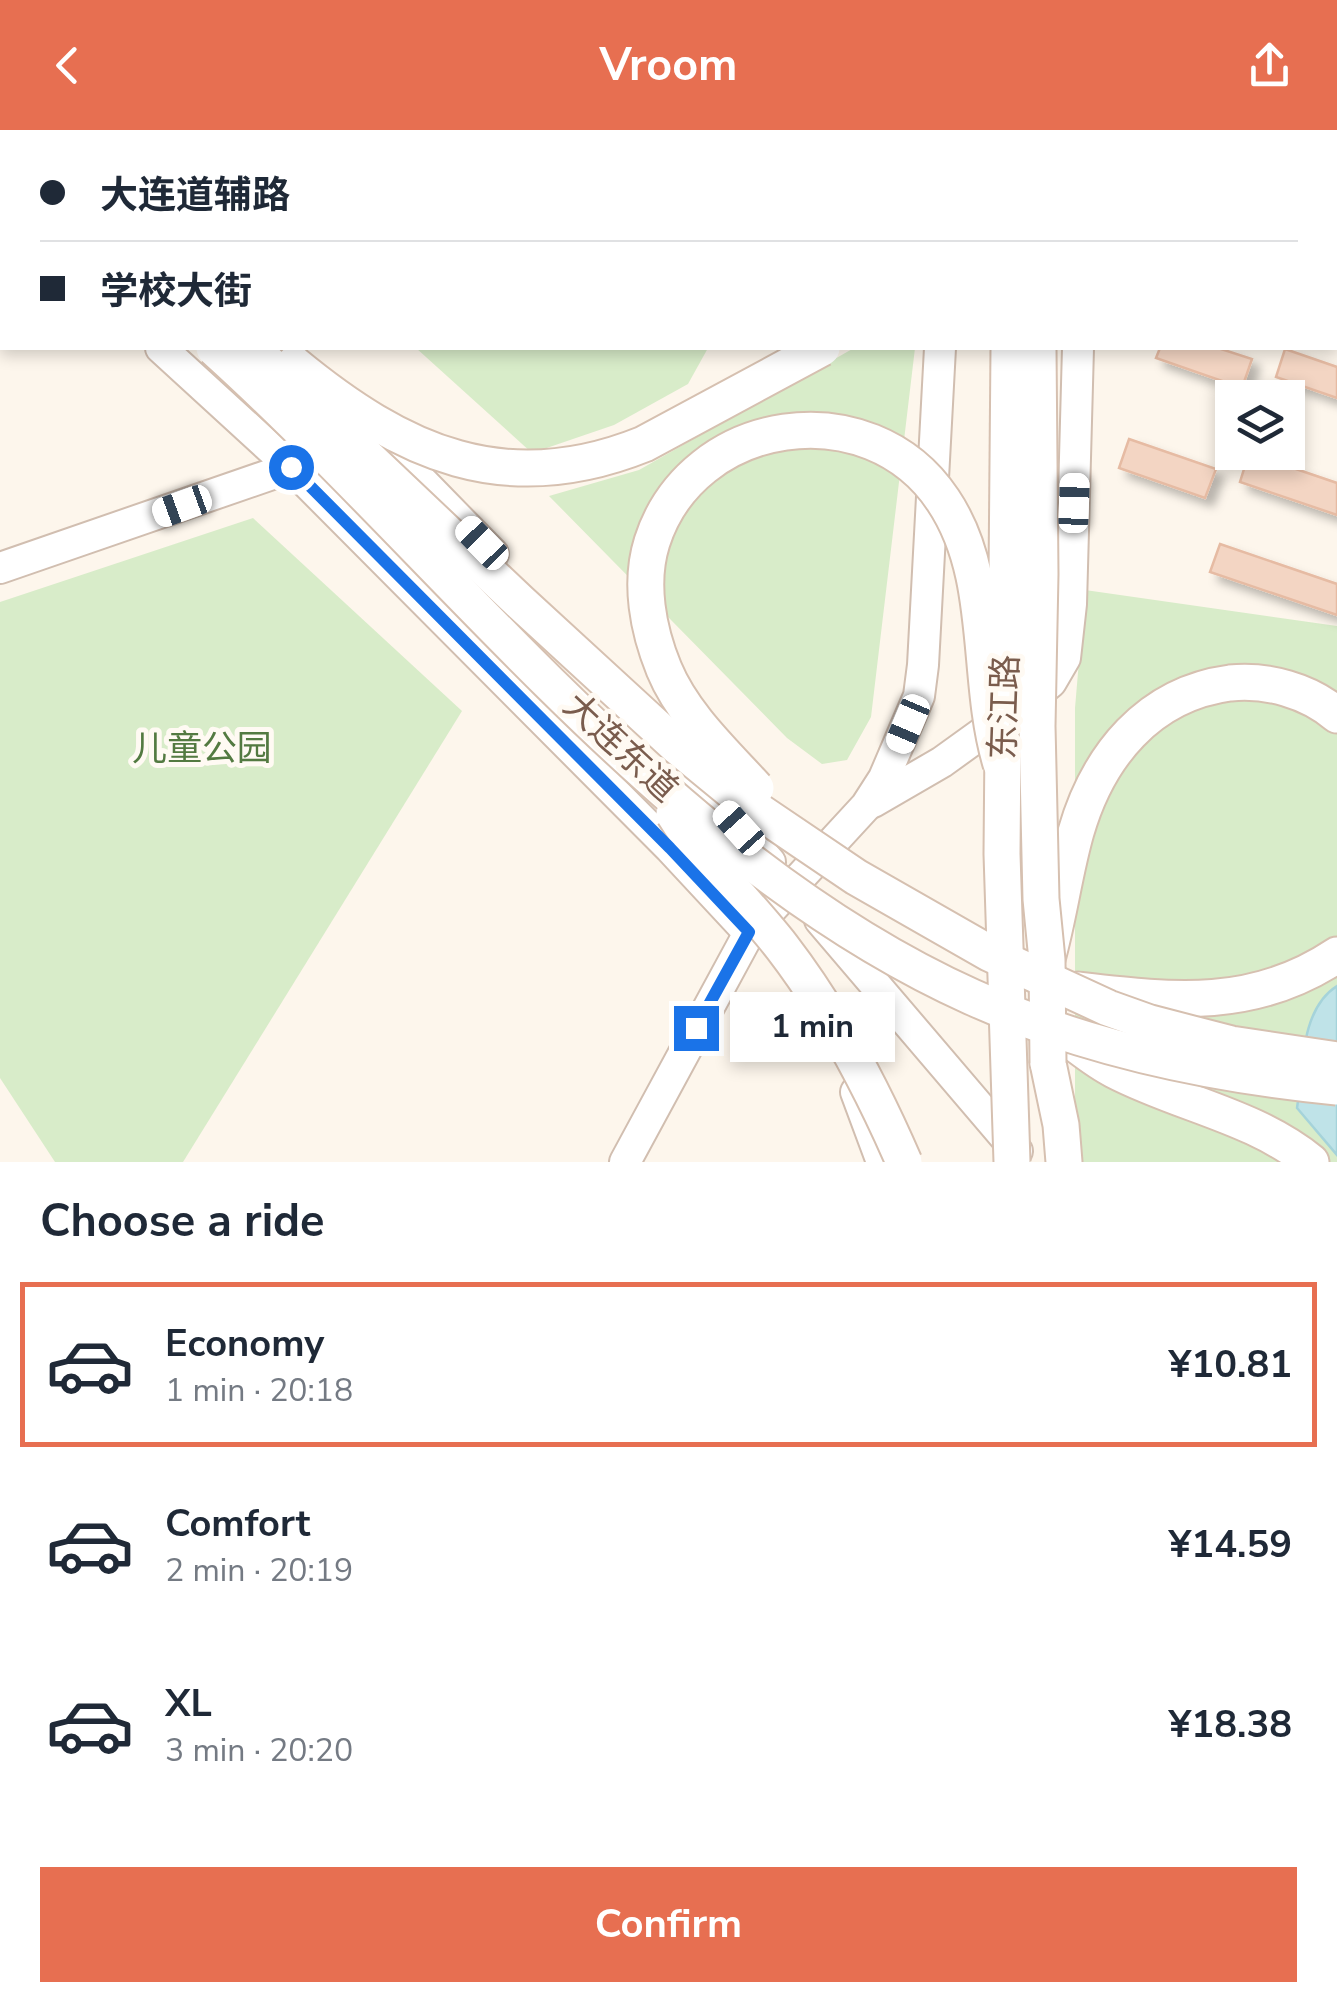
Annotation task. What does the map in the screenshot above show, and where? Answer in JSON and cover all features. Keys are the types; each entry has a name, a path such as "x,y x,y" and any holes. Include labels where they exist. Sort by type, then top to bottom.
{"main road":[{"name":"大连东道","path":"216,350 655,784 740,852 854,932 1053,1047 1337,1087"},
{"name":"大连东道","path":"254,350 664,734 745,802 807,844 943,928 1067,989 1150,1023 1264,1050 1337,1060"},
{"path":"278,350 377,424 422,448 521,468 586,463 629,450 818,350"},
{"name":"东江路","path":"1009,350 1006,679 1001,764 1012,1162"},
{"name":"东江路","path":"1038,350 1040,574 1036,726 1042,899 1053,1047"},
{"path":"807,844 721,751 679,697 656,647 647,607 648,556 666,512 692,477 740,443 780,431 836,432 886,449 906,460 928,480 954,519 970,563 979,606 989,718 1001,764"},
{"path":"1047,960 1073,845 1091,793 1120,746 1152,712 1207,686 1239,682 1268,683 1326,705 1337,715"},
{"path":"655,784 704,857 754,912 810,986 856,1062 904,1162"},
{"path":"1067,989 1216,1000 1269,990 1315,970 1337,955"},
{"path":"1044,1162 1053,1047"},
{"path":"1053,1047 1064,1162"},
{"path":"1053,1047 1250,1124 1311,1162"}],"street":[{"path":"162,350 291,467 749,932 812,1012 856,1093 882,1162"},
{"path":"294,350 507,568 791,886 997,1125 1024,1162"},
{"path":"625,1162 749,932 866,806 884,778 919,696 940,350"},
{"path":"866,806 942,762 1035,695 1052,682 1065,658 1078,350"},
{"path":"0,568 291,467 382,440"}],"green space":[{"path":"418,350 707,350 688,384 614,425 532,453"},
{"path":"850,350 915,350 871,717 847,760 822,764 787,738 549,496 639,470"},
{"name":"儿童公园","path":"253,518 462,711 183,1162 55,1162 0,1078 0,602"},
{"path":"1085,590 1337,626 1337,1162 1075,1162 1075,708"}],"water":[{"path":"1337,986 1337,1155 1297,1108 1310,1024 1325,996"}],"building":[{"path":"1159,350 1224,350 1252,359 1245,380 1219,380 1156,358"},
{"path":"1288,350 1337,367 1337,398 1305,387 1305,380 1276,377"},
{"path":"1129,439 1216,470 1205,498 1119,468"},
{"path":"1244,470 1299,470 1337,483 1337,515 1240,482"},
{"path":"1220,544 1337,584 1337,615 1210,572"}],"route":[{"path":"291,467 749,932 696,1028"}]}
